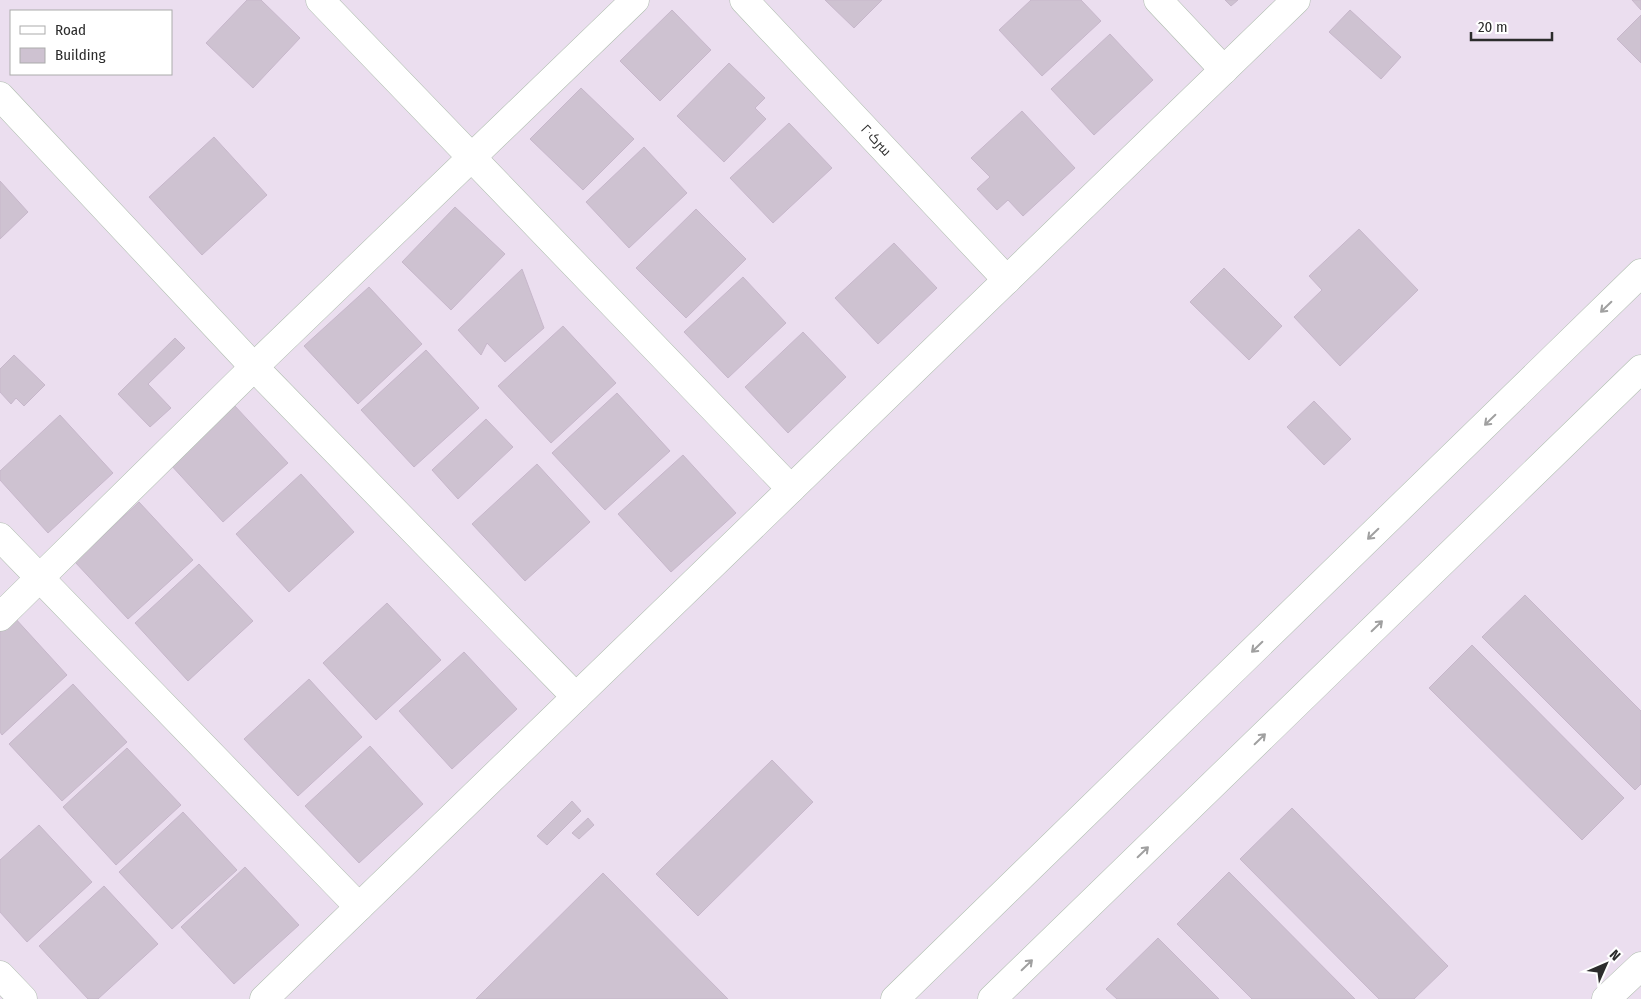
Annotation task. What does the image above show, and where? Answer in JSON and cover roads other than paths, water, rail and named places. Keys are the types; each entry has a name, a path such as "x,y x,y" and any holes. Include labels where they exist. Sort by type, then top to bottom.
{"street":[{"path":"320,0 791,489"},
{"path":"0,617 254,367 635,0"},
{"name":"سرک۲۰","path":"744,0 1007,280"},
{"path":"1158,0 1224,70"},
{"path":"274,996 359,907 1296,0"},
{"path":"0,96 254,367 576,697"},
{"path":"894,999 1641,273"},
{"path":"992,999 1641,369"},
{"path":"0,537 359,907"},
{"path":"1606,999 1641,966"},
{"path":"0,975 23,999"}]}
